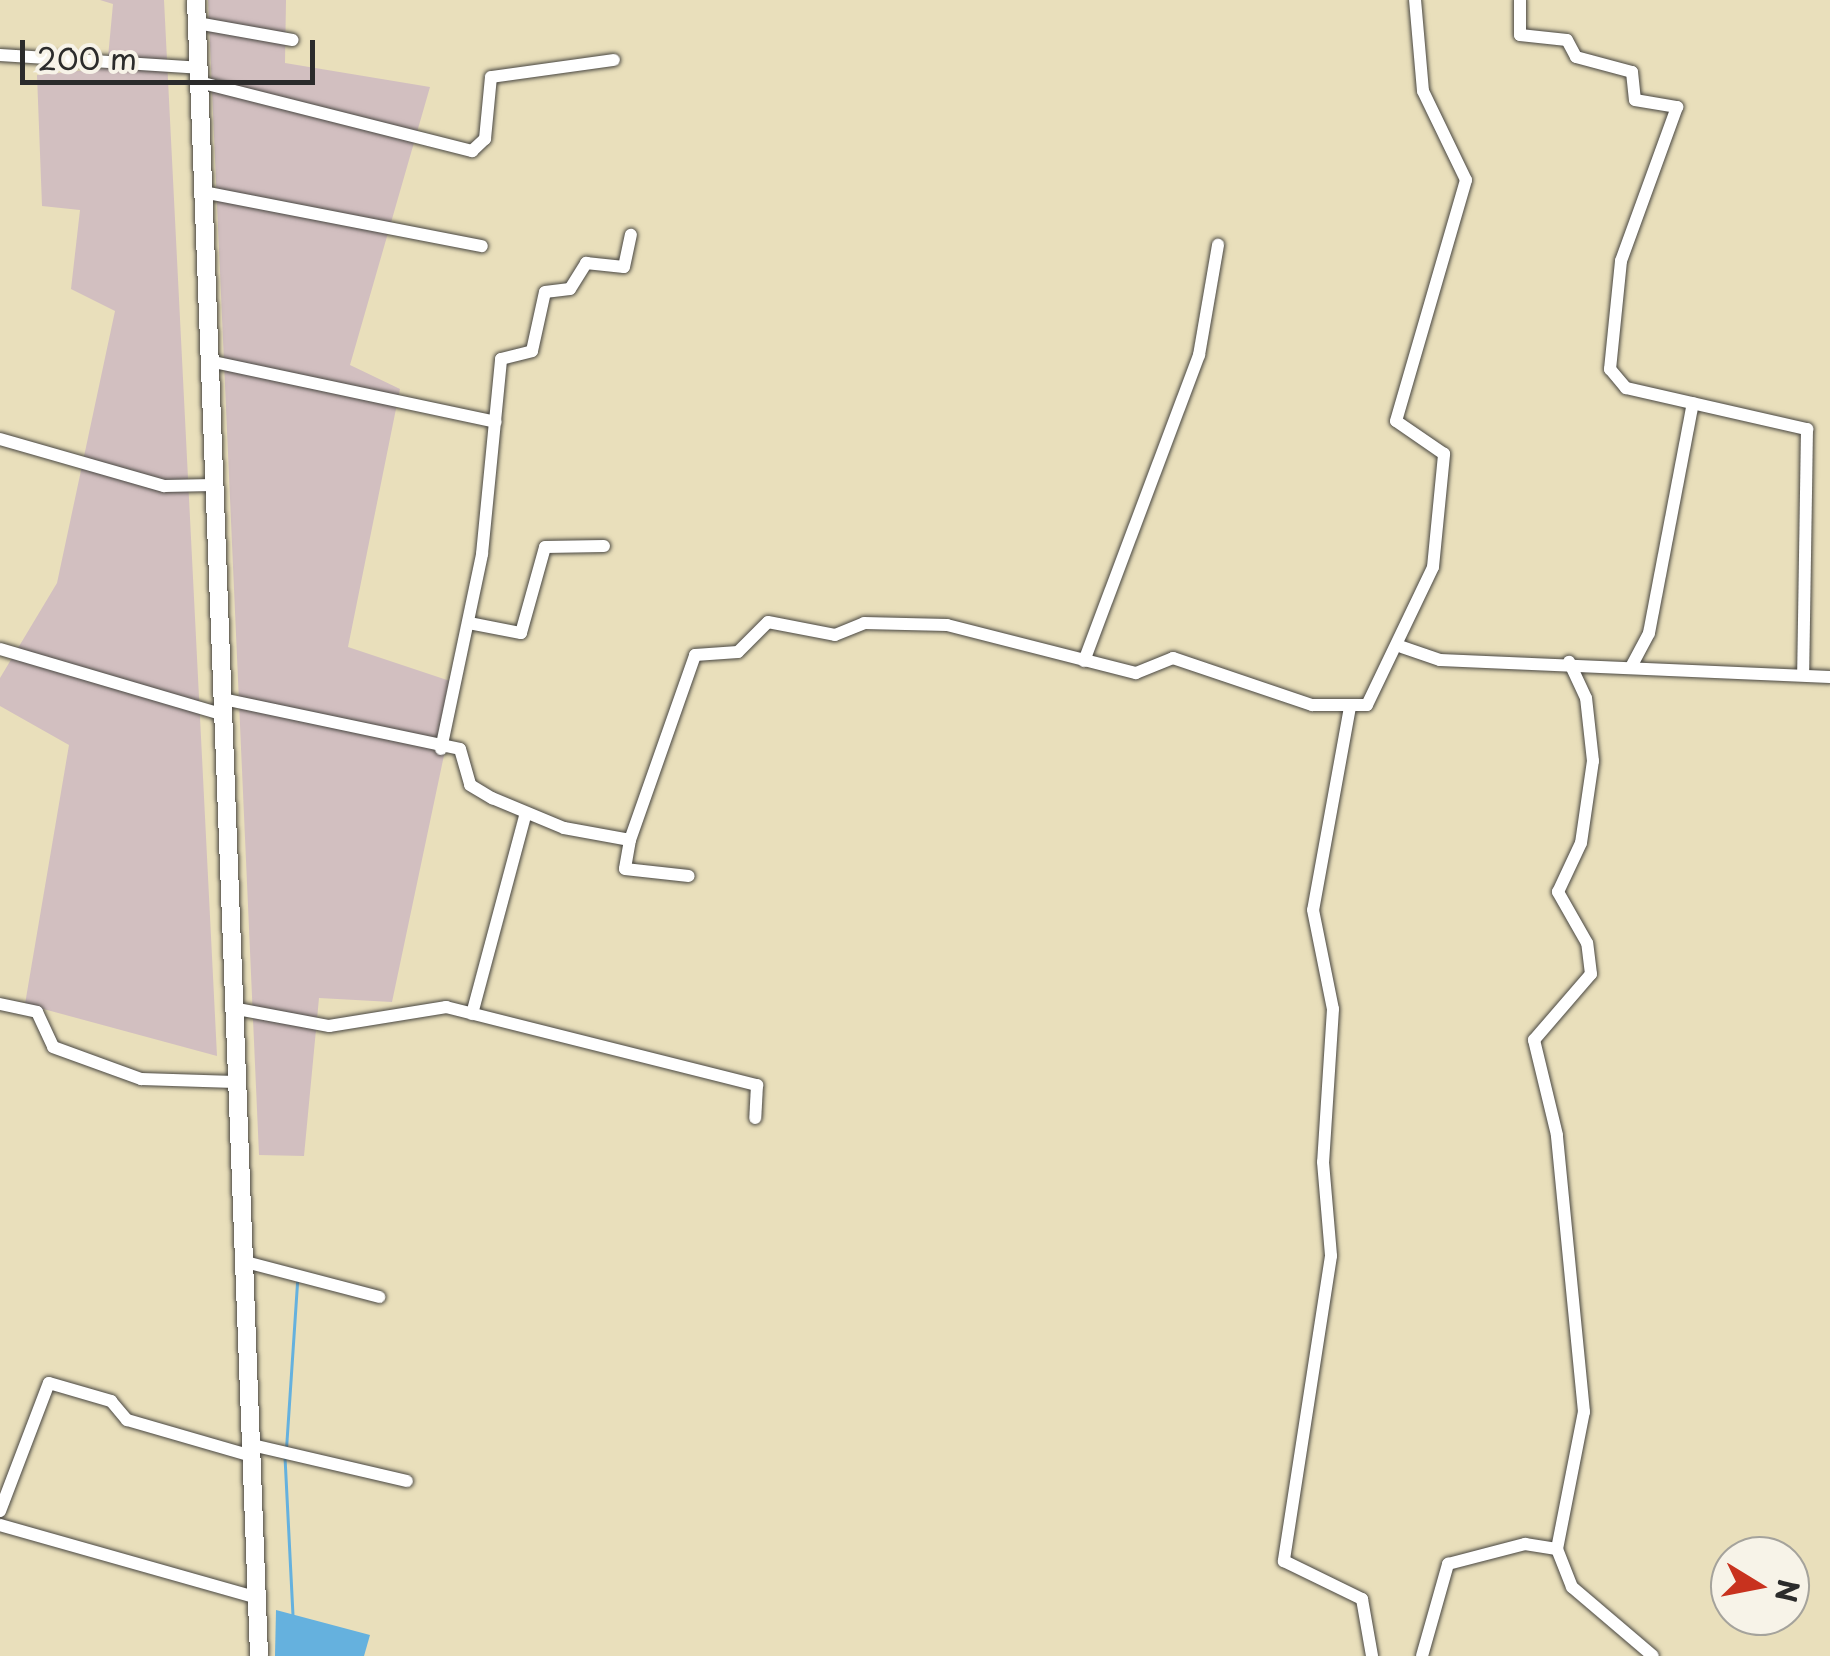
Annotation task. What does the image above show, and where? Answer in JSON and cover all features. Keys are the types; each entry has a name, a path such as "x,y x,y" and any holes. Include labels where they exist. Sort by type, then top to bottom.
{"main road":[{"path":"196,0 259,1656"}],"street":[{"path":"689,876 625,869 630,840 695,655 738,652 762,624 835,635 864,622 947,625 1140,674 1173,658 1271,694 1350,706 1380,692 1433,567 1445,459 1396,421 1466,171 1423,90 1415,0"},
{"path":"1520,0 1520,35 1567,40 1576,57 1632,72 1634,100 1677,107 1621,262 1608,352 1626,388 1807,429 1803,673"},
{"path":"197,23 292,40"},
{"path":"0,56 199,75 472,151 485,140 491,77 614,60"},
{"path":"204,192 482,246"},
{"path":"441,749 470,623 501,358 532,351 545,292 570,289 586,263 622,269 630,234"},
{"path":"1084,661 1110,574 1170,446 1202,346 1218,245"},
{"path":"209,361 496,422"},
{"path":"1631,667 1649,633 1693,403"},
{"path":"0,438 164,486 213,484"},
{"path":"470,623 521,632 545,547 604,546"},
{"path":"1402,647 1440,660 1569,662 1830,677"},
{"path":"0,650 224,707 466,755 470,784 526,813 630,840"},
{"path":"1569,662 1586,698 1593,761 1581,842 1558,892 1587,944 1592,974 1534,1040 1557,1135 1584,1412 1557,1549 1572,1586 1653,1656"},
{"path":"1350,706 1313,910 1334,1009 1323,1162 1331,1256 1284,1560 1362,1599 1372,1656"},
{"path":"472,1014 506,861 526,813"},
{"path":"0,1004 36,1012 54,1047 141,1079 235,1082"},
{"path":"232,1008 329,1026 412,1008 472,1014 757,1084 755,1118"},
{"path":"242,1261 379,1297"},
{"path":"0,1511 56,1382 111,1402 127,1420 407,1481"},
{"path":"0,1525 258,1598"},
{"path":"1422,1656 1448,1564 1532,1544 1557,1549"}],"shaded area":[{"path":"100,0 164,0 217,1056 25,1004 69,745 0,706 0,678 57,583 115,311 71,289 80,210 42,206 37,75 107,68 113,4"},
{"path":"208,0 286,0 285,63 430,87 350,365 400,389 348,647 459,684 392,1002 319,998 304,1156 259,1155"}],"water":[{"path":"276,1610 370,1635 364,1656 275,1656"}],"waterway":[{"path":"286,1449 297,1282"},
{"path":"285,1457 293,1614"}]}
